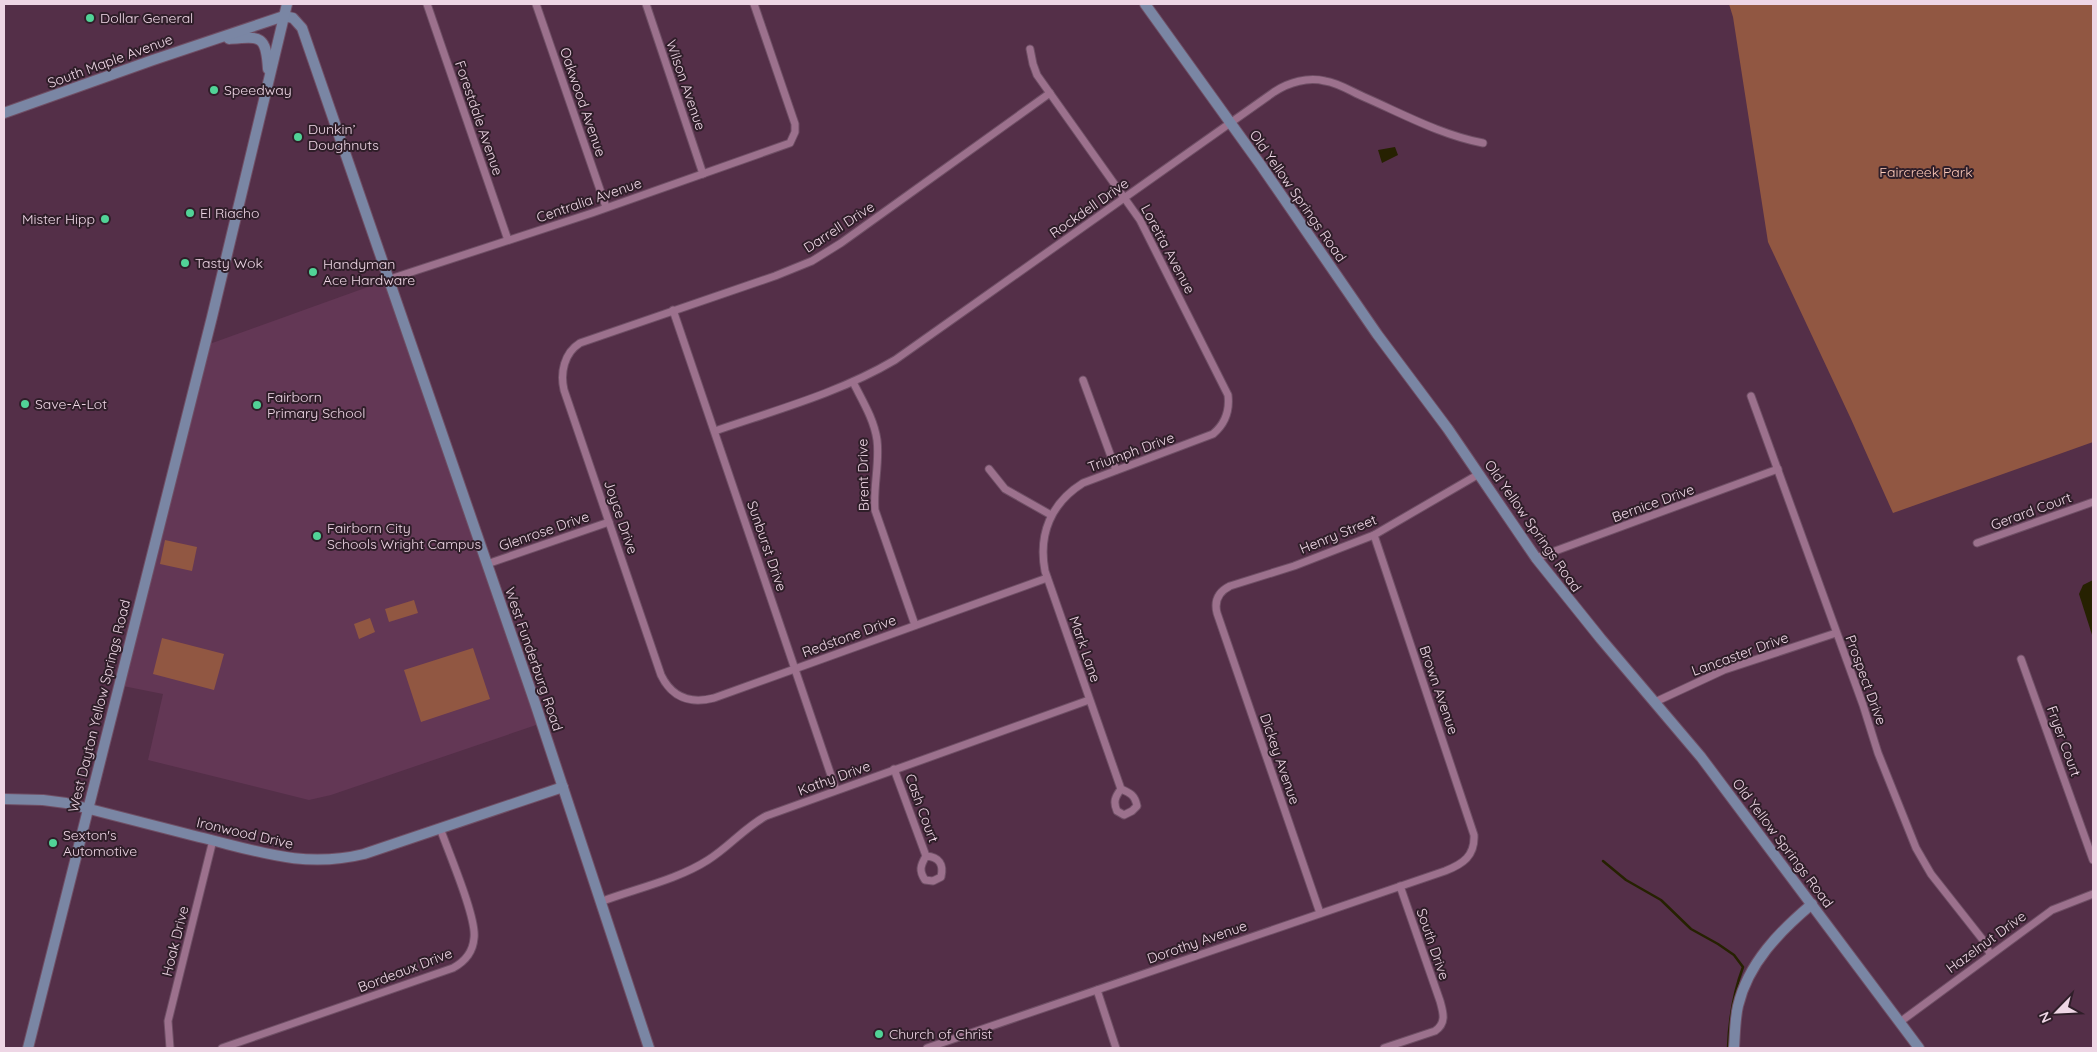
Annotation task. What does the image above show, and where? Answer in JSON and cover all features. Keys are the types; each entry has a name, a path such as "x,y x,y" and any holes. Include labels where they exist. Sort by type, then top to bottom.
{"street":[{"name":"West Dayton Yellow Springs Road","path":"28,1048 184,429 287,4"},
{"name":"Forestdale Avenue","path":"427,4 508,240"},
{"name":"Oakwood Avenue","path":"536,4 606,207"},
{"name":"Wilson Avenue","path":"646,4 703,174"},
{"name":"Centralia Avenue","path":"390,279 785,146 793,139 795,132 794,124 754,4"},
{"name":"Old Yellow Springs Road","path":"1145,4 1377,334 1442,421 1536,558 1584,619 1701,757 1919,1048"},
{"name":"South Maple Avenue","path":"4,112 284,16"},
{"name":"West Funderburg Road","path":"284,16 293,18 302,28 390,279 563,787 649,1048"},
{"path":"211,40 251,37 260,40 267,50 269,80"},
{"name":"Loretta Avenue","path":"1030,49 1035,70 1140,220 1226,387 1229,404 1226,420"},
{"name":"Rockdell Drive","path":"715,431 853,382 907,353 1280,88 1300,81 1319,80 1332,83 1440,131 1463,139 1483,143"},
{"name":"Darrell Drive","path":"566,359 580,343 775,276 819,257 1050,93"},
{"name":"Sunburst Drive","path":"673,310 836,790"},
{"name":"Joyce Drive","path":"566,359 562,375 564,390 664,682"},
{"path":"1083,380 1116,470"},
{"name":"Brent Drive","path":"853,382 871,420 876,438 875,510 915,626"},
{"name":"Prospect Drive","path":"1751,396 1863,705 1878,754 1916,848 1932,874 1983,940 1990,954"},
{"name":"Triumph Drive","path":"1051,515 1056,506 1073,489 1093,478 1207,437 1218,430 1226,420"},
{"path":"989,469 1005,489 1051,515"},
{"name":"Bernice Drive","path":"1536,558 1778,469"},
{"name":"Henry Street","path":"1217,613 1217,598 1221,592 1230,586 1294,566 1374,535 1479,474"},
{"name":"Gerard Court","path":"1977,543 2093,502"},
{"name":"Mark Lane","path":"1051,515 1045,530 1042,546 1047,578 1121,790"},
{"name":"Glenrose Drive","path":"487,564 609,522"},
{"name":"Brown Avenue","path":"1374,535 1474,834 1474,845 1471,854"},
{"name":"Redstone Drive","path":"664,682 675,694 685,699 695,701 714,698 1047,578"},
{"name":"Dickey Avenue","path":"1217,613 1320,913"},
{"name":"Lancaster Drive","path":"1654,702 1724,670 1836,633"},
{"name":"Fryer Court","path":"2021,659 2093,860"},
{"name":"Kathy Drive","path":"600,902 697,867 715,856 751,824 766,816 1089,700"},
{"name":"Cash Court","path":"894,769 926,856"},
{"name":"Ironwood Drive","path":"4,799 43,800 88,809 286,858 333,860 364,854 563,787"},
{"name":"Bordeaux Drive","path":"222,1048 453,968 465,960 473,946 474,928 440,828"},
{"name":"Hoak Drive","path":"170,1048 168,1021 213,840"},
{"name":"Dorothy Avenue","path":"927,1048 1457,866 1471,854"},
{"name":"South Drive","path":"1384,1048 1437,1029 1442,1023 1442,1011 1400,886"},
{"name":"Hazelnut Drive","path":"1900,1022 2037,921 2063,904 2093,894"},
{"path":"1734,1048 1738,1004 1753,969 1771,942 1812,904"},
{"path":"1097,990 1116,1048"}],"shaded area":[{"path":"1395,147 1398,155 1382,163 1378,150"},
{"name":"Fairborn City Schools Wright Campus","path":"390,279 542,723 331,795 309,800 148,760 163,694 118,685 204,346"},
{"path":"2093,580 2093,638 2079,594 2083,585"}],"green space":[{"name":"Faircreek Park","path":"1729,4 2093,4 2093,442 1893,513 1768,242 1733,17"},
{"path":"165,540 197,547 192,571 160,564"},
{"path":"414,600 418,613 389,622 385,609"},
{"path":"370,618 375,632 359,639 354,624"},
{"path":"162,638 224,654 214,690 153,674"},
{"path":"473,648 490,699 421,722 404,670"}],"waterway":[{"path":"1603,861 1626,880 1661,900 1691,929 1734,955 1743,967 1732,1007 1728,1048"}],"place":[{"name":"Dollar General","path":"90,18"},
{"name":"Speedway","path":"214,90"},
{"name":"Dunkin’ Doughnuts","path":"298,137"},
{"name":"El Riacho","path":"190,213"},
{"name":"Mister Hipp","path":"105,219"},
{"name":"Tasty Wok","path":"185,263"},
{"name":"Handyman Ace Hardware","path":"313,272"},
{"name":"Save-A-Lot","path":"25,404"},
{"name":"Fairborn Primary School","path":"257,405"},
{"name":"Fairborn City Schools Wright Campus","path":"317,536"},
{"name":"Sexton's Automotive","path":"53,843"},
{"name":"Church of Christ","path":"879,1034"}]}
